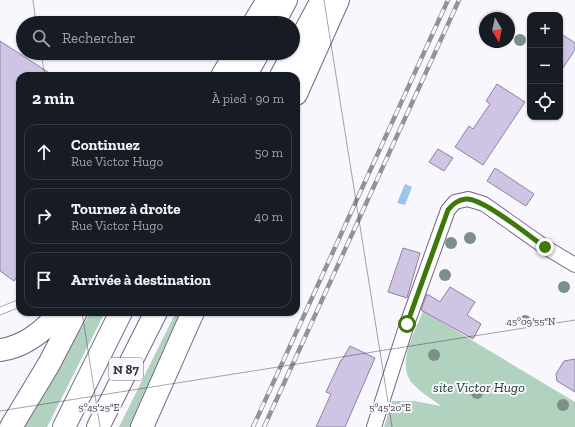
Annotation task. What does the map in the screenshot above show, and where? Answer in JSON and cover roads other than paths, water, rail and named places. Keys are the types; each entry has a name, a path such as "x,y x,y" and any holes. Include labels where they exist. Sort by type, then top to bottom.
{"highway":[{"path":"258,16 268,0"},
{"path":"278,16 286,0"},
{"path":"300,41 322,0"},
{"path":"300,85 338,0"},
{"path":"224,72 232,60"},
{"path":"248,72 254,60"},
{"path":"283,72 290,60"},
{"path":"0,350 28,341 40,332 56,316"},
{"path":"11,427 49,364 74,316"},
{"name":"N 87","path":"64,427 119,316"},
{"name":"N 87","path":"98,427 154,316"},
{"path":"142,427 191,316"}],"street":[{"path":"374,427 412,310 448,210 455,202 468,199 484,204 545,247 575,265"}],"lane":[{"path":"0,312 16,305"}],"water":[{"path":"405,184 412,187 405,205 397,203"}],"railway":[{"path":"253,427 448,0"},
{"path":"264,427 459,0"}],"park label":[{"name":"site Victor Hugo","path":"479,387"}]}
